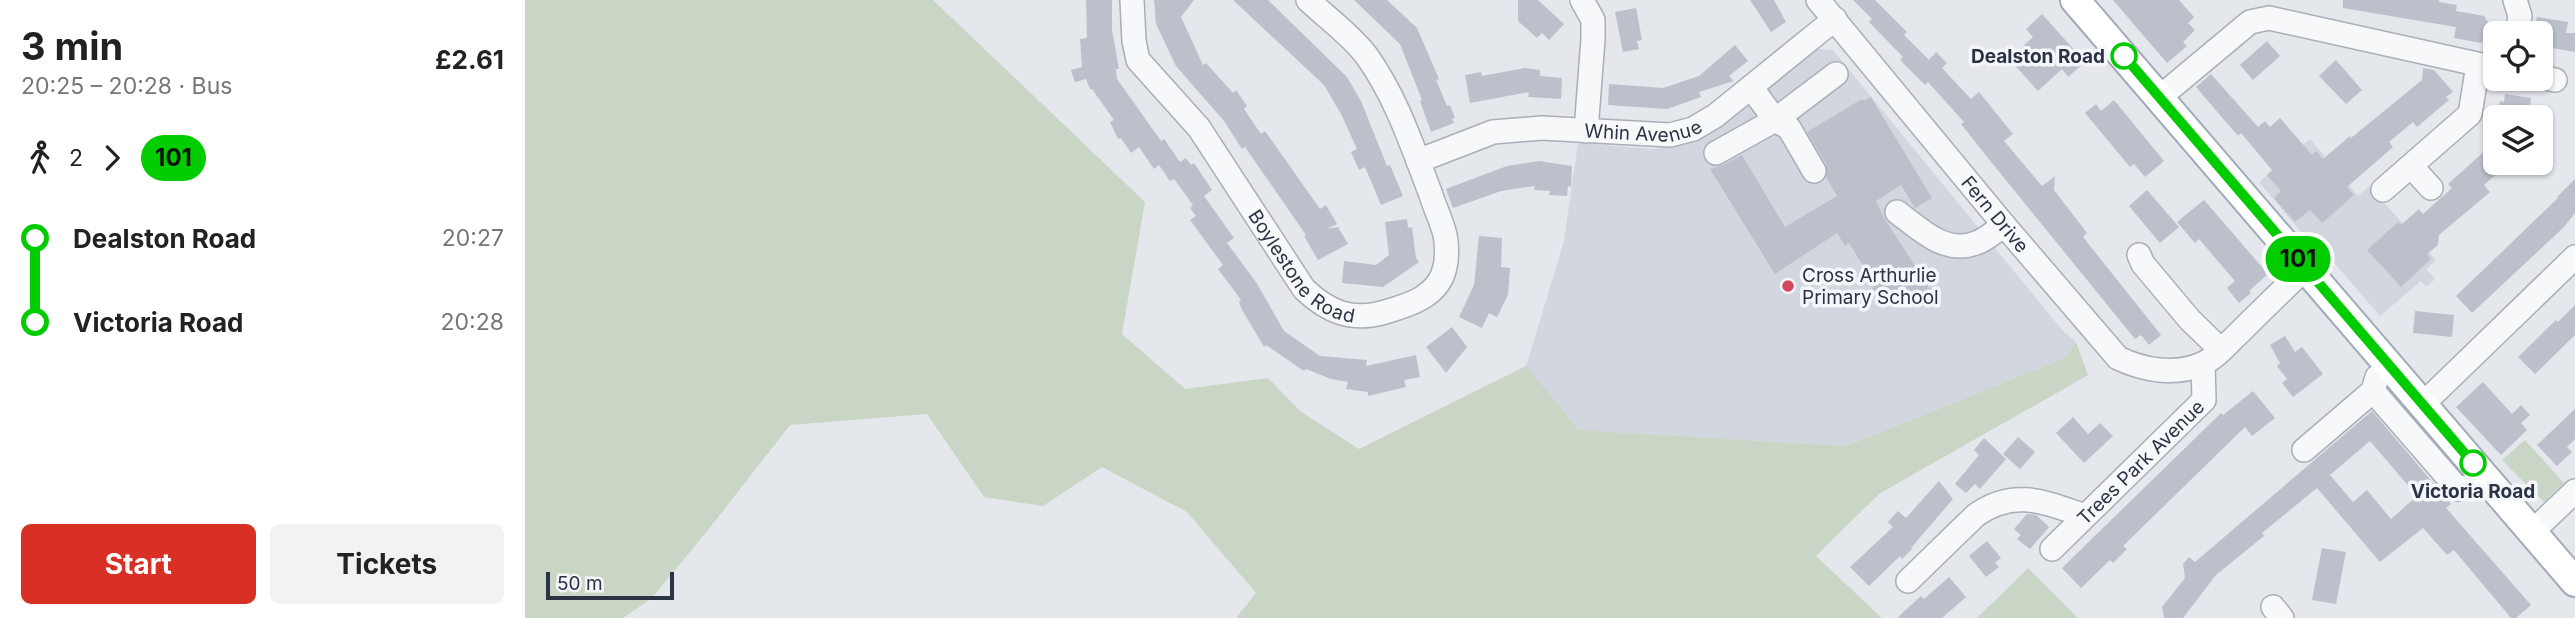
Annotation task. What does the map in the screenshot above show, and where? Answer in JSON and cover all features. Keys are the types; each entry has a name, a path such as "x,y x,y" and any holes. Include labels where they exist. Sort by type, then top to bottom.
{"main road":[{"path":"2075,0 2575,582"}],"street":[{"name":"Boylestone Road","path":"1132,0 1138,60 1199,128 1304,289 1318,303 1337,313 1356,318 1407,306 1431,294 1445,268 1445,236 1418,161 1383,81 1364,52 1308,0"},
{"path":"1582,0 1593,20 1585,131"},
{"name":"Fern Drive","path":"1818,0 2118,358 2138,367 2160,370 2185,369 2212,357"},
{"path":"2515,0 2519,21"},
{"path":"2160,97 2250,22 2271,9 2483,66"},
{"name":"Whin Avenue","path":"1418,161 1493,132 1542,128 1670,135 1693,129 1715,117 1835,19"},
{"path":"1716,153 1775,120 1836,74"},
{"path":"2383,190 2470,114 2483,78"},
{"path":"1751,87 1775,120 1789,128 1815,171"},
{"path":"2411,166 2431,188"},
{"path":"1897,212 1947,246 1962,247 1977,243 2004,225"},
{"path":"2139,254 2143,264 2190,320 2212,357 2305,268"},
{"path":"2423,404 2575,257"},
{"name":"Trees Park Avenue","path":"2052,549 2204,400 2212,357"},
{"path":"2304,450 2372,391 2383,358"},
{"path":"2372,391 2458,489 2490,482"},
{"path":"2532,532 2575,491"},
{"path":"1908,581 1976,515 1995,504 2034,499 2085,516"}],"shaded area":[{"name":"Cross Arthurlie Primary School","path":"1818,49 1833,50 2063,331 2076,342 2065,358 1846,446 1579,430 1526,367 1564,241 1578,143 1655,149 1702,138"},
{"path":"2310,139 2358,196 2369,186 2436,260 2426,269 2435,279 2426,287 2421,281 2380,316 2312,237 2306,238 2259,182"}],"green space":[{"path":"525,0 933,0 1145,202 1122,334 1185,389 1268,378 1300,411 1359,449 1526,366 1579,430 1846,446 2065,358 2076,342 2088,375 1879,494 1816,556 1882,618 1236,618 1256,593 1187,512 1102,467 1043,506 984,497 927,414 790,425 652,598 623,618 525,618"},
{"path":"2525,440 2564,483 2544,502 2502,460"},
{"path":"2028,568 2078,618 1977,618"}],"building":[{"path":"1086,0 1112,0 1112,30 1119,69 1116,69 1117,79 1161,141 1164,139 1180,162 1186,158 1191,165 1194,163 1212,190 1204,196 1234,238 1227,243 1256,282 1284,331 1320,356 1367,360 1366,366 1416,355 1420,377 1404,380 1406,387 1368,396 1368,392 1346,389 1348,382 1331,379 1306,369 1304,371 1266,345 1264,347 1241,308 1241,300 1218,269 1223,265 1190,220 1196,216 1190,208 1193,205 1174,179 1170,181 1159,165 1154,169 1139,147 1131,153 1121,138 1118,139 1110,122 1114,120 1090,89 1086,79 1075,82 1071,70 1082,67 1080,39 1087,38"},
{"path":"1154,0 1194,0 1181,17 1203,65 1206,63 1233,93 1236,90 1247,106 1244,109 1261,134 1265,131 1320,209 1326,205 1337,224 1327,229 1338,227 1348,244 1318,260 1304,236 1306,235 1245,147 1242,149 1224,121 1176,66 1156,24"},
{"path":"1233,0 1268,0 1347,77 1361,101 1387,166 1390,165 1403,196 1381,205 1365,167 1359,170 1351,152 1357,149 1324,85"},
{"path":"1354,0 1387,0 1417,28 1439,79 1436,80 1447,106 1450,105 1454,123 1431,132 1420,101 1422,100 1400,44"},
{"path":"1518,0 1538,0 1564,24 1549,40 1542,33 1537,38 1518,21"},
{"path":"1750,0 1774,0 1786,22 1771,32"},
{"path":"1853,0 1875,0 1907,32 1904,35 1929,60 1936,52 1947,63 1942,68 1971,99 1979,92 2013,134 2004,141 2042,186 2055,176 2054,190 2087,233 2083,237 2161,335 2149,345 2141,335 2135,339 1961,124 1964,122 1928,82 1925,85 1900,60 1903,57 1869,22 1872,19"},
{"path":"2113,0 2179,0 2194,17 2188,23 2195,30 2183,42 2187,46 2167,63"},
{"path":"2343,0 2439,0 2457,5 2456,11 2484,16 2487,21 2483,21 2481,43 2454,38 2456,27 2343,8"},
{"path":"1636,8 1642,40 1637,41 1639,49 1623,52 1615,12"},
{"path":"2042,14 2085,62 2068,77 2062,69 2038,91 2009,59 2033,37 2026,29"},
{"path":"2537,17 2568,22 2566,33 2575,33 2575,52 2553,48 2553,21 2536,21"},
{"path":"2267,41 2280,56 2253,80 2240,65"},
{"path":"1735,45 1748,61 1729,76 1734,81 1699,92 1701,97 1667,109 1608,105 1609,84 1663,88 1699,76"},
{"path":"2336,60 2362,90 2346,104 2319,76"},
{"path":"1525,68 1540,70 1540,76 1562,78 1561,99 1528,97 1529,92 1470,103 1465,75 1481,72 1482,76"},
{"path":"2423,68 2434,70 2453,92 2446,97 2449,100 2417,127 2413,122 2389,142 2393,147 2347,187 2354,195 2322,223 2310,210 2295,222 2274,198 2281,191 2267,175 2272,170 2241,133 2238,136 2196,87 2211,74 2258,127 2265,121 2270,127 2280,118 2312,155 2316,151 2323,159 2422,80"},
{"path":"2505,94 2531,98 2530,105 2500,105 2500,101 2504,102"},
{"path":"1871,97 1932,198 1915,208 1901,185 1876,201 1932,292 1914,303 1907,291 1882,306 1872,288 1875,285 1849,243 1845,246 1837,233 1775,274 1710,169 1742,155 1785,227 1837,196 1826,177 1826,164 1807,132 1862,99 1864,101"},
{"path":"2114,100 2164,161 2145,177 2134,164 2130,167 2085,113 2096,104 2101,111"},
{"path":"2483,153 2483,175 2495,175 2484,185 2490,192 2439,235 2438,245 2427,254 2431,259 2401,287 2367,250 2398,222 2401,225 2419,209 2423,214 2452,188 2448,184"},
{"path":"1539,161 1572,166 1571,187 1568,186 1567,196 1549,195 1550,191 1534,190 1535,186 1501,191 1453,208 1446,189 1507,166"},
{"path":"2575,179 2575,213 2564,227 2472,313 2456,296"},
{"path":"2147,190 2179,227 2160,243 2129,206"},
{"path":"2204,200 2268,274 2239,303 2227,288 2235,281 2199,239 2195,243 2177,222"},
{"path":"1407,219 1408,228 1412,227 1416,258 1419,262 1383,287 1342,283 1344,261 1376,265 1389,255 1385,222"},
{"path":"1479,236 1502,238 1501,267 1510,268 1508,295 1497,317 1489,313 1482,328 1459,317 1474,285"},
{"path":"2575,305 2575,335 2535,374 2518,357"},
{"path":"2415,311 2454,315 2452,337 2413,333"},
{"path":"1452,327 1467,347 1446,373 1426,347"},
{"path":"2285,336 2295,352 2302,347 2323,374 2293,397 2282,383 2287,379 2277,366 2280,363 2270,345"},
{"path":"2483,382 2512,414 2521,405 2530,415 2521,423 2527,430 2501,455 2456,407"},
{"path":"2253,391 2275,418 2252,436 2245,427 2123,546 2127,549 2113,563 2110,560 2081,588 2062,568 2221,413 2223,415"},
{"path":"2575,409 2575,439 2567,447 2572,452 2557,466 2537,445"},
{"path":"2372,411 2451,504 2446,508 2531,605 2516,618 2511,618 2454,550 2447,555 2423,528 2380,562 2317,488 2216,575 2183,618 2164,618 2162,607 2185,578 2183,564 2189,557 2195,562","holes":["2370,441 2417,496 2391,519 2367,490 2353,502 2330,475"]},
{"path":"2073,417 2088,434 2100,423 2113,436 2084,463 2056,433"},
{"path":"2018,437 2035,452 2020,469 2003,454"},
{"path":"1984,438 2006,459 1980,489 1975,484 1966,493 1955,484 1979,455 1974,450"},
{"path":"1939,481 1953,499 1912,549 1902,559 1900,556 1869,586 1850,567 1893,527 1888,522 1898,511 1906,518"},
{"path":"2027,514 2036,515 2049,527 2030,549 2017,539 2021,535 2014,529"},
{"path":"1987,541 2001,558 1995,563 1999,567 1986,577 1969,556"},
{"path":"2322,548 2346,552 2336,604 2312,600"},
{"path":"1949,577 1966,597 1942,618 1897,618 1921,596 1924,599"}],"bus line":[{"name":"101","path":"2124,56 2473,463"}],"place":[{"name":"Dealston Road","path":"2124,56"},
{"name":"Cross Arthurlie Primary School","path":"1788,286"},
{"name":"Victoria Road","path":"2473,463"}]}
